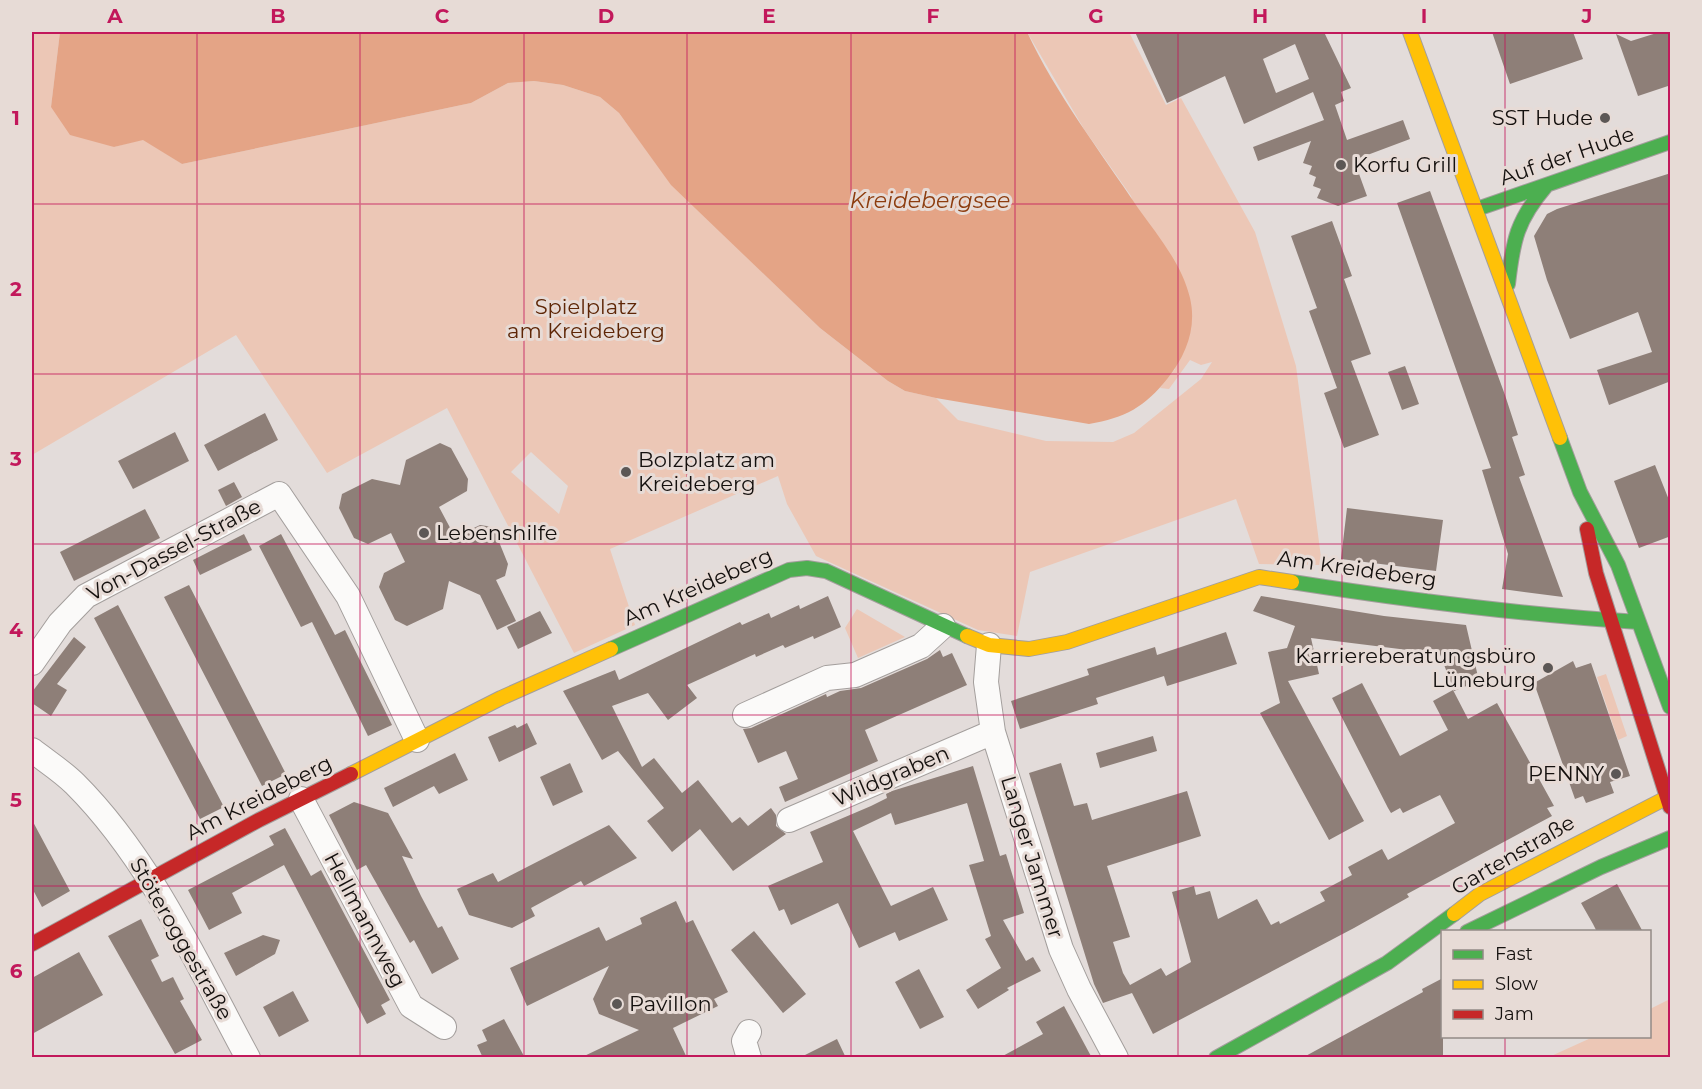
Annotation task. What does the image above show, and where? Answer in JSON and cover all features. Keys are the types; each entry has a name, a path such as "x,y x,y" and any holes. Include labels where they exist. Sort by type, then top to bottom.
{"street":[{"path":"1410,32 1580,492 1618,565 1671,707"},
{"name":"Auf der Hude","path":"1477,209 1671,142"},
{"path":"1506,287 1514,231 1522,213 1546,186"},
{"path":"1580,492 1596,573 1670,800"},
{"name":"Von-Dassel-Straße","path":"32,663 60,623 86,596 279,494 348,596 417,740"},
{"name":"Am Kreideberg","path":"32,944 301,799 501,698 789,570 807,568 826,571 989,645 1029,649 1067,642 1259,577 1387,597 1639,622"},
{"path":"746,715 827,678 855,675 921,646 943,626"},
{"name":"Langer Jammer","path":"989,645 986,682 993,732 1061,949 1079,989 1116,1058"},
{"name":"Wildgraben","path":"789,820 993,732"},
{"name":"Stöteroggestraße","path":"32,750 73,781 102,813 150,879 248,1058"},
{"name":"Hellmannweg","path":"301,799 411,1006 444,1027"},
{"name":"Gartenstraße","path":"1216,1058 1387,963 1480,894 1670,800"},
{"path":"1471,930 1601,867 1671,838"},
{"name":"Gartenstraße","path":"1387,963 1441,942"},
{"path":"749,1032 744,1041 749,1058"}],"green space":[{"name":"Spielplatz am Kreideberg","path":"32,32 60,32 51,107 114,147 143,139 182,164 471,103 508,83 534,81 563,85 600,97 619,113 672,185 820,328 888,381 905,391 936,398 958,420 1046,441 1113,442 1134,433 1201,379 1212,362 1201,365 1190,360 1169,389 1160,388 1175,369 1131,196 1084,129 1027,32 1129,32 1166,105 1181,98 1255,232 1296,366 1322,565 1259,564 1236,499 1030,572 1017,636 978,630 816,556 787,504 778,476 610,549 635,625 574,653 447,408 327,473 236,335 32,455","holes":["531,452 568,486 559,514 511,472"]},
{"path":"857,609 905,637 858,658 845,628"},
{"path":"1606,674 1627,736 1618,740 1597,677"},
{"path":"1670,999 1670,1057 1549,1057 1591,1038 1651,1038 1651,1008"}],"water":[{"name":"Kreidebergsee","path":"60,32 1027,32 1065,100 1175,262 1190,298 1191,330 1180,360 1151,397 1124,414 1089,424 905,391 888,381 820,328 671,185 619,113 600,97 563,85 534,81 508,83 471,103 182,164 143,140 114,147 70,135 51,107"}],"building":[{"path":"1135,32 1324,32 1351,88 1341,92 1344,101 1335,105 1347,140 1403,120 1410,139 1354,160 1367,196 1338,206 1317,198 1321,189 1313,186 1316,177 1309,174 1312,166 1303,163 1311,141 1258,161 1253,147 1324,120 1313,92 1244,124 1225,76 1167,103","holes":["1295,44 1309,79 1276,93 1263,59"]},
{"path":"1492,32 1573,32 1583,59 1510,84"},
{"path":"1660,32 1671,32 1671,85 1638,96 1616,34 1631,41"},
{"path":"1671,173 1671,381 1609,405 1597,370 1652,352 1638,312 1570,339 1547,280 1534,236 1547,214 1557,209"},
{"path":"1430,191 1505,395 1518,435 1512,437 1525,475 1519,477 1563,597 1502,589 1508,554 1482,470 1491,468 1397,203"},
{"path":"1332,221 1352,276 1344,279 1371,354 1351,361 1379,435 1344,448 1324,393 1337,388 1309,311 1317,308 1291,236"},
{"path":"1405,366 1419,404 1402,410 1388,372"},
{"path":"265,413 278,440 218,471 204,445"},
{"path":"175,432 189,461 133,489 118,461"},
{"name":"Lebenshilfe","path":"440,443 451,448 468,479 467,491 439,507 455,537 480,525 493,527 508,564 505,576 496,580 516,621 497,630 480,595 449,581 443,609 407,626 395,620 379,587 384,573 405,562 391,533 368,544 354,538 339,508 342,494 372,479 400,485 406,460"},
{"path":"1655,465 1671,505 1671,536 1639,548 1614,481"},
{"path":"234,482 242,497 226,506 218,490"},
{"path":"1347,508 1443,520 1436,571 1341,559"},
{"path":"145,509 160,538 74,581 60,552"},
{"path":"244,534 252,550 200,575 193,560"},
{"path":"281,534 335,635 345,630 392,725 368,736 312,622 301,627 259,546"},
{"path":"189,585 286,774 262,786 164,597"},
{"path":"828,596 841,627 814,639 813,636 785,648 783,645 756,657 755,654 687,685 697,698 668,720 648,693 612,706 642,767 654,758 682,793 698,780 732,823 740,817 748,826 771,808 776,815 776,826 786,834 733,871 700,829 672,852 647,821 664,808 618,751 602,760 563,691 615,670 619,680 740,622 742,625 769,613 771,618 799,605 800,609"},
{"path":"1261,596 1384,616 1466,625 1479,681 1454,691 1440,654 1311,638 1319,674 1288,681 1364,821 1329,840 1260,713 1280,703 1268,652 1287,648 1295,626 1253,611"},
{"path":"118,605 224,807 200,819 94,618"},
{"path":"540,611 552,633 518,649 507,627"},
{"path":"1226,632 1237,664 1167,686 1164,676 1096,698 1098,704 1020,729 1011,701 1089,675 1087,669 1155,647 1157,655"},
{"path":"74,637 86,647 57,684 67,690 51,716 32,703 32,692"},
{"path":"940,650 943,657 952,653 967,685 865,730 878,761 785,802 779,787 798,779 786,751 758,763 743,729 751,728 826,694 827,697 840,691 861,688 927,659"},
{"path":"1573,661 1576,668 1591,663 1630,776 1610,782 1614,793 1586,803 1583,796 1575,799 1534,683"},
{"path":"1362,683 1400,756 1448,730 1433,701 1453,690 1468,719 1497,703 1554,806 1547,808 1552,816 1407,894 1409,897 1354,928 1153,1034 1132,993 1103,1003 1094,984 1029,773 1061,763 1074,806 1087,803 1092,820 1187,791 1201,836 1107,866 1130,937 1113,942 1123,973 1130,985 1161,968 1166,976 1191,962 1172,892 1194,886 1196,895 1210,891 1218,919 1257,899 1271,925 1279,921 1280,924 1325,901 1320,892 1352,875 1348,867 1382,849 1388,860 1455,823 1440,795 1403,813 1400,808 1391,813 1332,698"},
{"path":"527,723 537,744 499,762 488,737 515,725 517,728"},
{"path":"1153,736 1157,751 1100,768 1096,753"},
{"path":"455,753 468,780 439,794 434,786 393,807 384,788"},
{"path":"570,763 583,792 553,806 540,777"},
{"path":"973,766 1000,856 1006,854 1024,913 1003,920 1026,961 1033,957 1041,971 1007,988 1009,990 978,1009 966,990 1001,968 985,939 991,936 969,865 984,861 967,803 895,825 891,813 853,831 891,906 933,887 948,920 899,941 895,932 859,948 838,903 791,925 784,909 779,911 768,886 823,862 810,832 887,798 886,794 892,791"},
{"path":"354,802 388,813 413,859 402,856 421,896 438,928 442,926 459,959 432,974 414,940 410,943 366,865 357,870 329,815"},
{"path":"32,820 70,891 42,907 32,888"},
{"path":"609,825 637,858 584,886 581,881 531,908 535,916 512,928 469,915 457,889 493,873 498,882"},
{"path":"285,828 311,876 321,870 390,1000 381,1005 386,1014 367,1024 284,865 232,893 242,913 209,930 188,890 274,845 269,836"},
{"path":"1617,884 1642,930 1596,930 1581,903"},
{"path":"676,901 686,923 693,920 728,992 714,999 718,1006 673,1028 687,1058 580,1058 639,1030 599,1014 593,999 609,966 527,1006 510,968 599,927 606,941 642,924 640,918"},
{"path":"141,919 159,956 151,960 162,982 173,977 184,999 180,1001 202,1040 175,1054 108,936"},
{"path":"754,931 806,994 783,1013 731,950"},
{"path":"263,935 280,940 275,954 236,976 224,953"},
{"path":"79,952 103,995 32,1034 32,978"},
{"path":"919,969 944,1017 920,1029 895,982"},
{"path":"1441,979 1443,1058 1302,1058 1423,992 1422,989"},
{"path":"293,991 309,1021 279,1037 263,1007"},
{"path":"1064,1006 1092,1058 999,1058 1043,1034 1036,1022"},
{"path":"504,1019 525,1058 483,1058 477,1045 487,1041 482,1030"},
{"path":"837,1039 846,1058 799,1058"}],"traffic: fast":[{"path":"1477,209 1670,142"},
{"path":"1508,284 1518,231 1529,209 1546,186"},
{"path":"1560,438 1580,492 1618,565 1670,707"},
{"path":"611,649 789,570 807,568 826,571 967,636"},
{"path":"1292,582 1465,606 1639,622"},
{"path":"1471,930 1601,867 1670,838"},
{"path":"1216,1058 1387,963 1454,914"}],"traffic: slow":[{"path":"1410,32 1560,438"},
{"path":"967,636 989,645 1029,649 1067,642 1259,577 1292,582"},
{"path":"351,774 501,698 611,649"},
{"path":"1454,914 1480,894 1670,796"}],"traffic: jam":[{"path":"1587,529 1596,573 1670,807"},
{"path":"32,944 259,820 351,774"}],"place":[{"name":"SST Hude","path":"1605,118"},
{"name":"Korfu Grill","path":"1341,165"},
{"name":"Bolzplatz am Kreideberg","path":"626,472"},
{"name":"Lebenshilfe","path":"424,533"},
{"name":"Karriereberatungsbüro Lüneburg","path":"1548,668"},
{"name":"PENNY","path":"1616,774"},
{"name":"Pavillon","path":"617,1004"}]}
